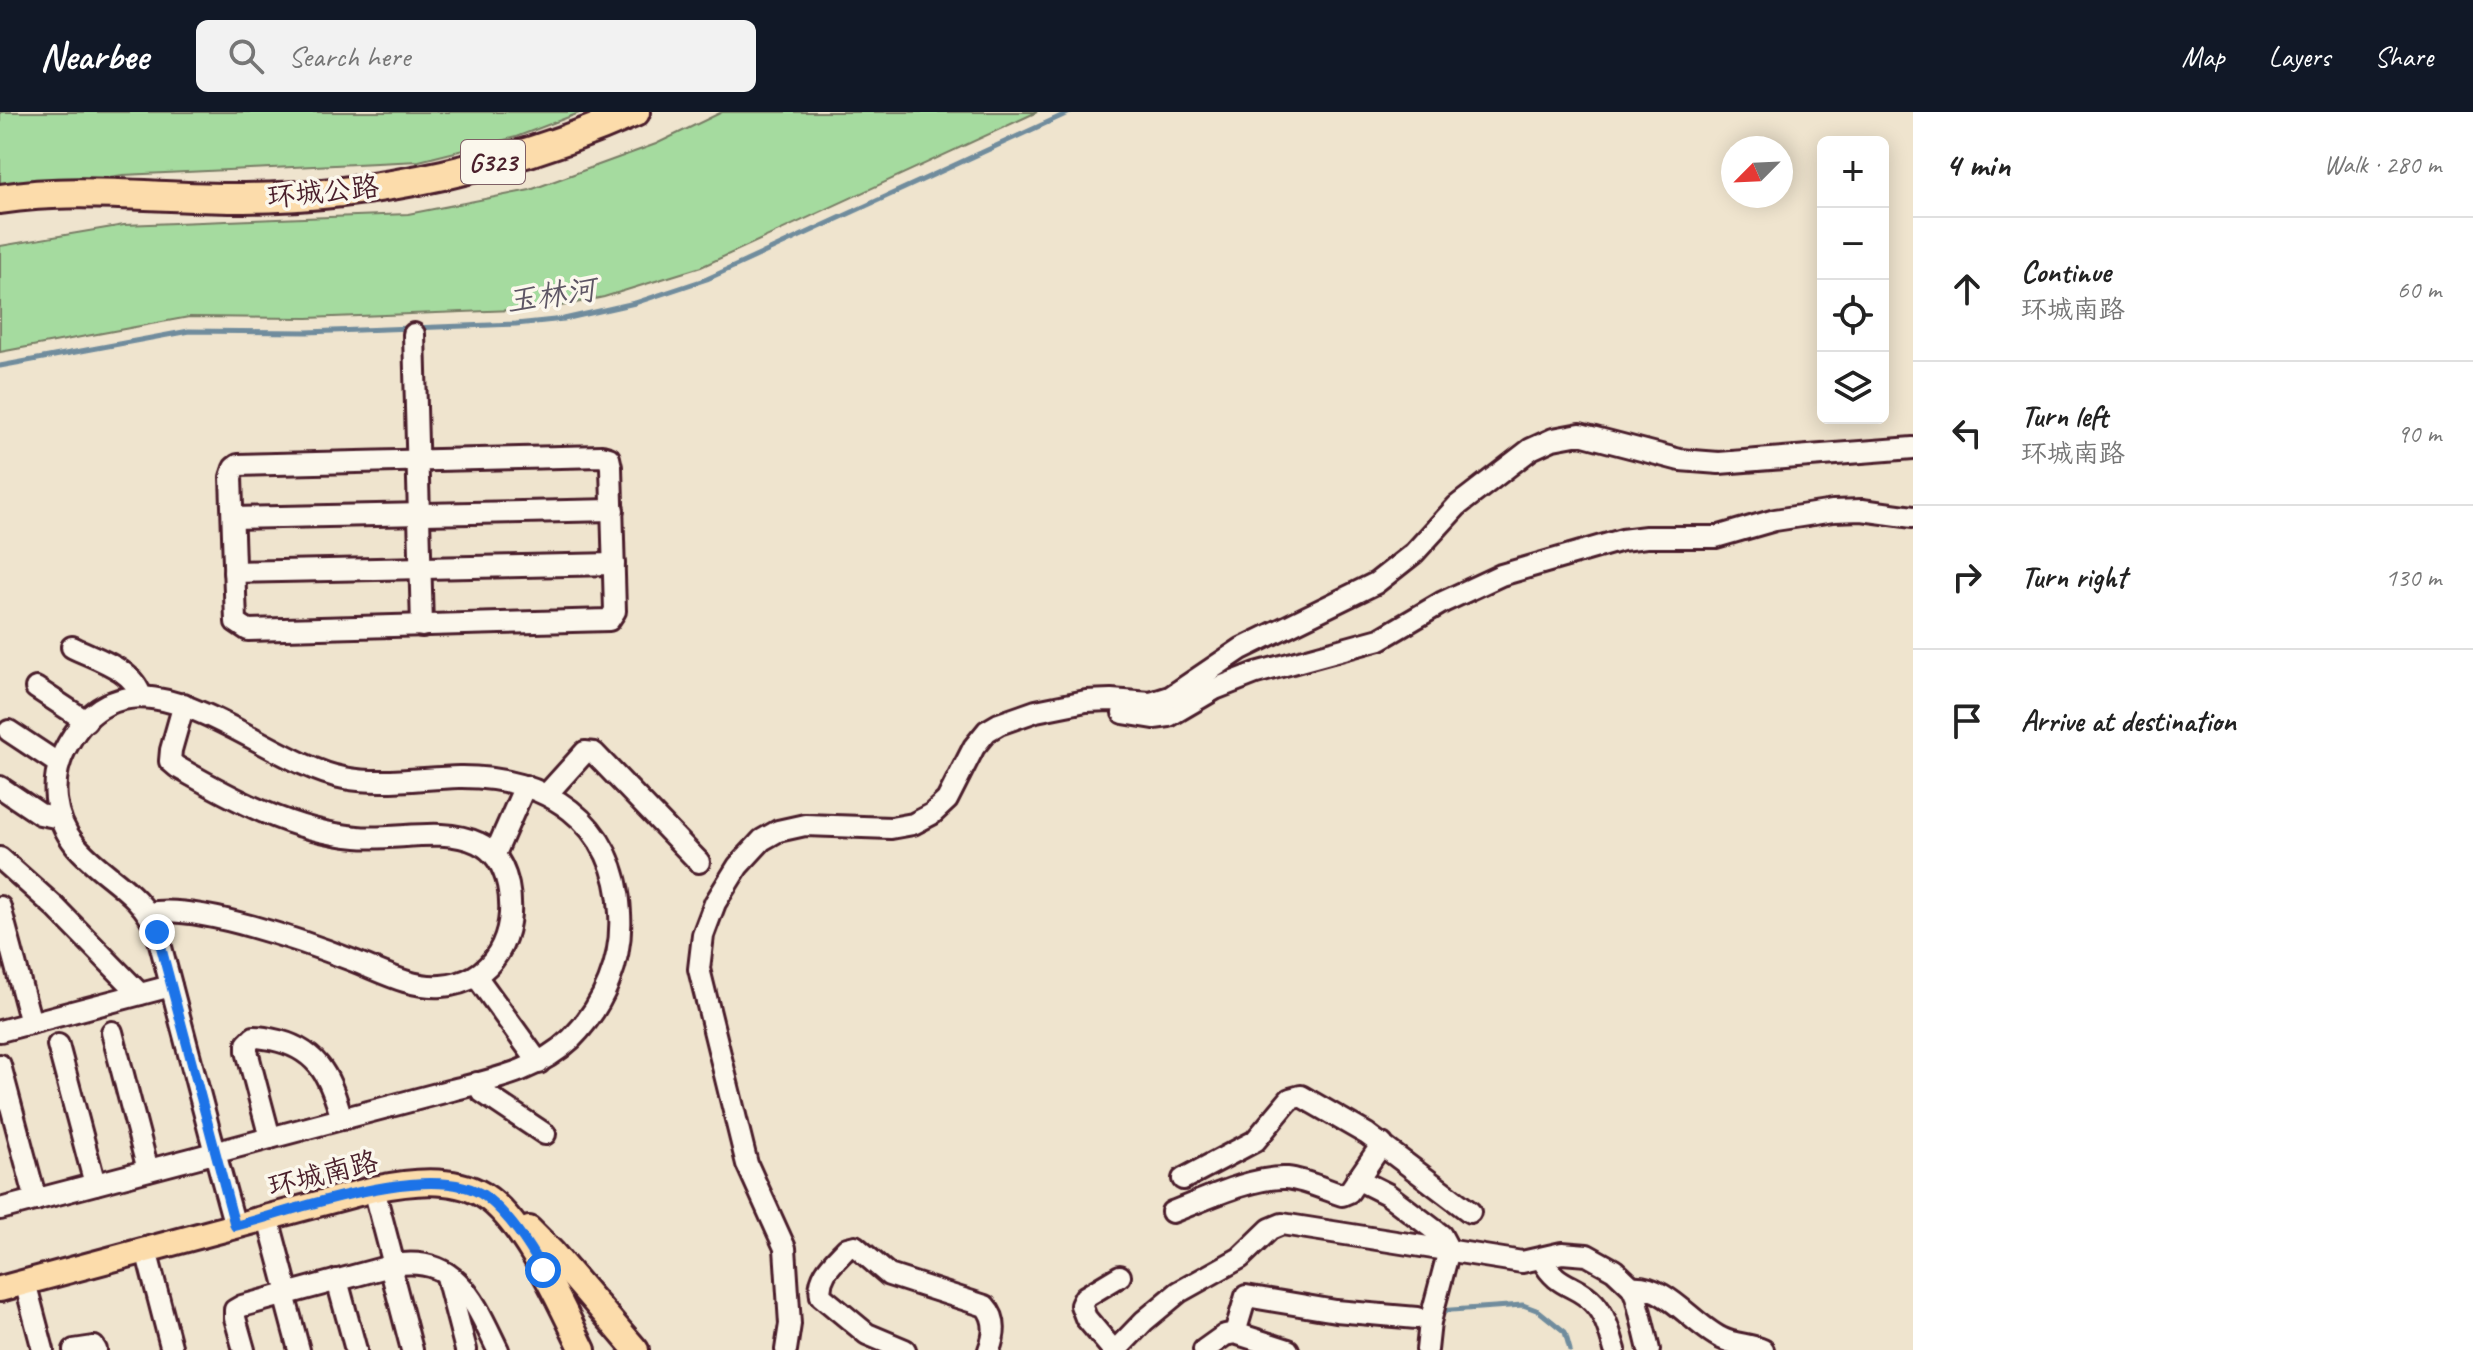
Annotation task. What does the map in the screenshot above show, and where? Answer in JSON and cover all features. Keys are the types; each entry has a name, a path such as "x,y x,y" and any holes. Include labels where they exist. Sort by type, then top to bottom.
{"highway":[{"name":"环城公路","path":"0,199 52,193 235,198 345,191 424,179 509,158 635,112"}],"main road":[{"name":"环城南路","path":"0,1289 374,1189 429,1183 467,1188 484,1196 531,1231 562,1280"},
{"path":"562,1280 583,1350"},
{"path":"562,1280 636,1350"}],"street":[{"path":"414,334 422,626"},
{"path":"786,1350 790,1324 785,1248 747,1164 701,986 699,951 715,903 743,859 770,835 805,825 891,828 913,824 932,814 947,800 974,747 987,731 1012,718 1086,701 1161,701 1179,692 1241,649 1369,588 1414,553 1457,506 1531,449 1560,437 1580,434 1671,458 1719,463 1913,448"},
{"path":"606,457 611,467 613,510 615,611 609,620 243,629 235,617 232,472 238,465 606,457"},
{"path":"233,518 613,510"},
{"path":"1086,701 1097,710 1154,718 1169,716 1215,689 1256,673 1380,639 1485,581 1622,540 1716,537 1775,520 1833,511 1862,510 1913,517"},
{"path":"234,572 614,564"},
{"path":"72,647 129,676 138,685 141,697"},
{"path":"36,688 86,721"},
{"path":"0,1209 36,1200 215,1152 523,1071 539,1063 579,1031 600,1001 615,965 621,926 616,881 599,842 579,816 547,794 525,786 481,778 369,781 339,778 309,768 184,704 156,697 114,703 86,721 70,740 59,764 56,791 60,818 80,853 136,898 149,913 171,986 215,1152 235,1226"},
{"path":"149,913 180,912 240,924 299,941 418,984 444,986 476,976 495,959 509,926 511,906 508,884 495,854 477,843 457,837 382,839 329,833 250,807 177,767 170,761 171,750 184,704"},
{"path":"9,731 59,764"},
{"path":"547,794 585,752 594,753 699,862"},
{"path":"495,854 525,786"},
{"path":"0,787 40,814 60,818"},
{"path":"0,858 55,907 140,994"},
{"path":"0,907 31,1023"},
{"path":"476,976 539,1063"},
{"path":"0,1031 171,986"},
{"path":"112,1032 148,1170"},
{"path":"270,1138 247,1051 247,1044 254,1037 294,1045 312,1057 332,1087 342,1119"},
{"path":"58,1045 95,1184"},
{"path":"0,1065 36,1200"},
{"path":"477,1083 482,1092 545,1134"},
{"path":"1183,1179 1255,1141 1295,1096 1301,1096 1382,1144 1470,1212"},
{"path":"1172,1212 1274,1179 1295,1180 1342,1195 1349,1192 1382,1144"},
{"path":"1357,1179 1387,1194 1441,1235 1449,1250 1430,1322 1427,1350"},
{"path":"374,1189 412,1350"},
{"path":"268,1218 299,1350"},
{"path":"1120,1276 1085,1297 1081,1305 1086,1318 1114,1350 1170,1298 1240,1258 1276,1225 1522,1262 1562,1253 1587,1255 1614,1270 1632,1287 1649,1350"},
{"path":"905,1350 866,1342 821,1296 819,1287 823,1275 847,1248 855,1246 889,1275 907,1283 985,1306 995,1324 989,1350"},
{"path":"146,1250 172,1350"},
{"path":"1542,1259 1559,1282 1593,1301 1603,1316 1615,1350"},
{"path":"244,1350 235,1310 392,1265 426,1264 458,1281 473,1300 498,1350"},
{"path":"446,1273 466,1350"},
{"path":"337,1280 356,1350"},
{"path":"25,1282 43,1350"},
{"path":"1632,1287 1653,1288 1725,1345 1763,1350"},
{"path":"1235,1333 1246,1296 1336,1311 1417,1318"},
{"path":"1204,1350 1225,1335 1235,1333 1288,1350"},
{"path":"74,1350 94,1347 96,1350"}],"green space":[{"path":"0,112 582,112 516,137 419,161 123,175 0,193"},
{"path":"722,112 1037,112 701,267 604,297 561,306 514,310 307,318 189,317 0,352 0,246 124,225 408,214 530,190 656,144"}],"waterway":[{"name":"玉林河","path":"0,366 189,331 307,332 516,324 564,319 635,303 707,279 1070,112"},
{"path":"1437,1311 1523,1305 1539,1311 1565,1332 1570,1350"}],"route":[{"path":"157,932 235,1226 392,1185 448,1184 484,1196 523,1238 543,1270"}]}
